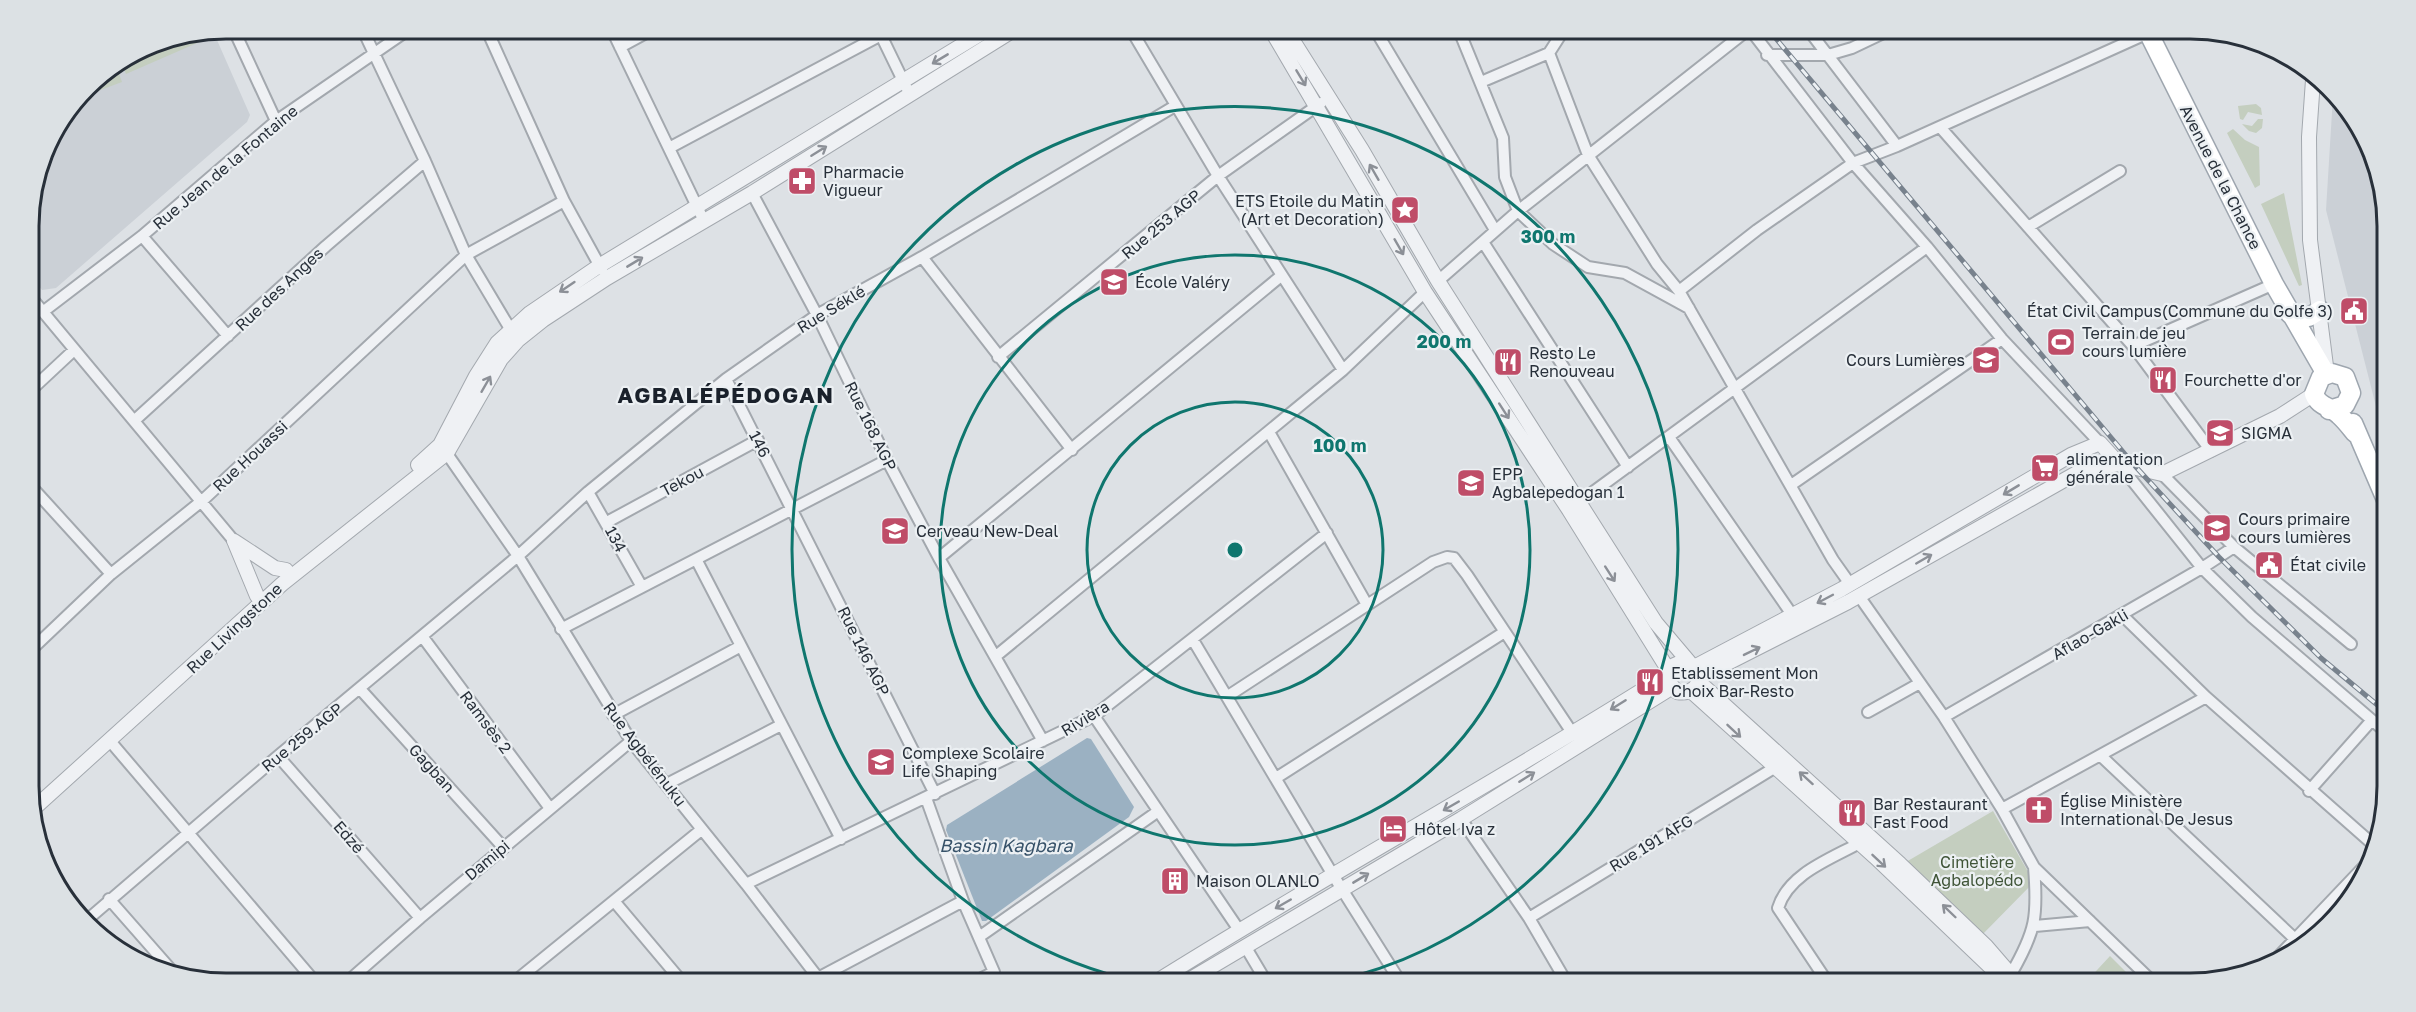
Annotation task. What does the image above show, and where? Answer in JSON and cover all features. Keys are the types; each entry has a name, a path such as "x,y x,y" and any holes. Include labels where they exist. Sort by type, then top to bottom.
{"main road":[{"name":"Avenue de la Chance","path":"2151,39 2294,320 2337,413 2355,434"},
{"path":"2294,320 2309,317 2320,310"},
{"name":"Avenue de la Chance","path":"2324,387 2345,377 2350,384 2348,401 2355,434 2377,481"},
{"path":"2324,387 2338,409 2348,401"}],"street":[{"path":"237,39 276,121"},
{"path":"367,39 425,161 466,255 513,336"},
{"name":"Rue Jean de la Fontaine","path":"44,311 142,236 276,121 394,39"},
{"path":"491,39 564,201 606,278"},
{"path":"616,39 704,221"},
{"path":"620,47 635,39"},
{"path":"669,148 867,39"},
{"path":"883,39 910,96"},
{"path":"443,449 501,359 513,336 544,302 599,266 972,39"},
{"path":"513,336 606,278 752,193 1000,39"},
{"path":"1136,39 1218,176 1343,370"},
{"path":"1277,39 1425,292 1656,623 1695,676 1774,768 1865,840"},
{"path":"1294,39 1574,506 1677,692 1695,676 1793,616 2070,455 2100,442"},
{"path":"1381,39 1495,230"},
{"path":"1463,39 1503,138 1505,177 1518,211 1554,244 1588,267 1625,273 1689,308"},
{"path":"1481,82 1549,53 1558,39"},
{"path":"996,656 1343,370 1425,292 1495,230 1736,39"},
{"path":"1756,39 1853,163 2002,339 2119,464 2202,568 2252,618 2377,724"},
{"path":"1815,39 1897,146"},
{"path":"1767,55 1828,56 1871,39"},
{"path":"1679,291 1757,230 1853,163 1940,127 2130,39"},
{"path":"1549,53 1588,155 1657,264 1679,291 1833,560 1850,584"},
{"path":"2162,474 2280,416 2324,387 2324,330 2310,240 2313,86"},
{"name":"Rue 253 AGP","path":"998,357 1218,176 1329,97"},
{"name":"Rue Séklé","path":"518,556 588,492 726,379 817,315 922,256 1175,106"},
{"path":"1940,127 2133,346 2211,451"},
{"name":"Rue des Anges","path":"135,420 425,161"},
{"path":"2028,227 2120,171"},
{"name":"Rue 168 AGP","path":"752,193 817,315 887,460 939,558 1043,741"},
{"name":"Rue Houassi","path":"39,642 111,574 203,500 466,255 564,201"},
{"path":"142,236 228,336"},
{"path":"1483,242 1628,467"},
{"path":"1574,506 1927,248"},
{"path":"922,256 1072,450"},
{"path":"939,558 1281,276"},
{"path":"2133,346 2274,284"},
{"path":"39,306 74,350 203,500 234,541 257,596"},
{"path":"1791,484 2002,339"},
{"path":"39,383 74,350"},
{"name":"146","path":"726,379 793,508"},
{"path":"1269,432 1366,603"},
{"path":"1669,437 1793,616"},
{"name":"Tekou","path":"606,522 758,441"},
{"name":"Rue Agbélénuku","path":"443,449 518,556 561,630 631,741 814,973"},
{"name":"Rue Livingstone","path":"40,802 257,596 443,449"},
{"path":"561,630 887,460"},
{"path":"1695,676 1797,630 2082,470 2119,464 2162,474 2234,547 2351,644"},
{"name":"134","path":"588,492 642,587"},
{"path":"39,495 111,574"},
{"name":"Rue 146 AGP","path":"793,508 930,796 963,901 994,972 992,973"},
{"name":"Rivièra","path":"746,884 1094,716 1327,533"},
{"path":"234,541 275,568 281,577"},
{"name":"Aflao-Gakli","path":"1944,717 2122,615 2234,547"},
{"name":"Rue 259.AGP","path":"92,915 278,756 361,690 518,556"},
{"path":"1228,696 1366,603 1439,558 1454,558 1573,734"},
{"path":"696,559 841,839"},
{"name":"Rue Livingstone","path":"40,793 107,738 281,577"},
{"path":"1859,596 1944,717 2002,809 2034,867 2144,973"},
{"path":"2122,615 2206,697 2309,791 2368,841"},
{"path":"1276,778 1503,633"},
{"name":"Ramsès 2","path":"422,636 549,807"},
{"path":"1193,640 1333,875 1395,973"},
{"path":"613,715 741,646"},
{"path":"1200,973 1461,819 1669,678 1677,662 1695,676 2005,973"},
{"path":"1170,973 1239,930 1669,678"},
{"path":"1868,712 1920,683"},
{"name":"Gagban","path":"361,690 503,847"},
{"path":"2002,809 2206,697"},
{"path":"1094,716 1239,930"},
{"path":"2309,791 2372,720"},
{"path":"667,784 781,724"},
{"path":"107,738 307,973"},
{"name":"Damipi","path":"358,973 549,807 631,741"},
{"name":"Edzé","path":"278,756 420,918"},
{"path":"2101,756 2295,939"},
{"name":"Rue 191 AFG","path":"1528,918 1774,768"},
{"path":"979,937 1157,812"},
{"path":"1461,819 1528,918 1561,973"},
{"path":"525,973 701,830"},
{"path":"1821,973 1778,908 1782,895 1791,884 1865,840"},
{"path":"2015,973 2035,926 2034,867"},
{"path":"2290,944 2353,878"},
{"path":"109,899 165,963"},
{"path":"614,901 675,973"},
{"path":"834,973 963,901"},
{"path":"2035,926 2090,921"},
{"path":"1245,946 1261,973"}],"shaded area":[{"path":"217,40 250,115 247,122 56,288 42,290 39,286 39,214 45,177 53,154 70,122 103,85 132,64 177,45"},
{"path":"2332,106 2352,132 2363,154 2371,177 2375,201 2377,410 2326,210"}],"green space":[{"path":"202,41 126,74 124,69 154,53 177,45"},
{"path":"119,73 122,82 96,92"},
{"path":"2256,104 2261,108 2262,115 2248,112 2243,120 2240,119 2238,106"},
{"path":"2258,119 2263,119 2262,128 2256,133 2249,131 2242,124 2252,126"},
{"path":"2233,129 2245,140 2259,147 2260,185 2255,188 2227,133"},
{"path":"2284,193 2302,285 2299,286 2261,204"},
{"name":"Cimetière Agbalopédo","path":"1993,811 2034,882 1980,937 1906,862"},
{"path":"2110,956 2127,973 2094,973"}],"water":[{"name":"Bassin Kagbara","path":"1087,738 1091,739 1134,807 1129,817 986,921 982,921 946,830 947,825"}],"railway":[{"path":"1776,39 2135,466 2219,557 2321,658 2377,705"}],"place":[{"name":"Pharmacie Vigueur","path":"802,181"},
{"name":"ETS Etoile du Matin (Art et Decoration)","path":"1405,210"},
{"name":"École Valéry","path":"1114,282"},
{"name":"État Civil Campus(Commune du Golfe 3)","path":"2354,311"},
{"name":"Terrain de jeu cours lumière","path":"2061,342"},
{"name":"Cours Lumières","path":"1986,360"},
{"name":"Resto Le Renouveau","path":"1508,362"},
{"name":"Fourchette d'or","path":"2163,380"},
{"name":"SIGMA","path":"2220,433"},
{"name":"alimentation générale","path":"2045,468"},
{"name":"EPP Agbalepedogan 1","path":"1471,483"},
{"name":"Cours primaire cours lumières","path":"2217,528"},
{"name":"Cerveau New-Deal","path":"895,531"},
{"name":"État civile","path":"2269,565"},
{"name":"Etablissement Mon Choix Bar-Resto","path":"1650,682"},
{"name":"Complexe Scolaire Life Shaping","path":"881,762"},
{"name":"Église Ministère International De Jesus","path":"2039,810"},
{"name":"Bar Restaurant Fast Food","path":"1852,813"},
{"name":"Hôtel Iva z","path":"1393,829"},
{"name":"Maison OLANLO","path":"1175,881"}],"district":[{"name":"AGBALÉPÉDOGAN","path":"726,395"}]}
